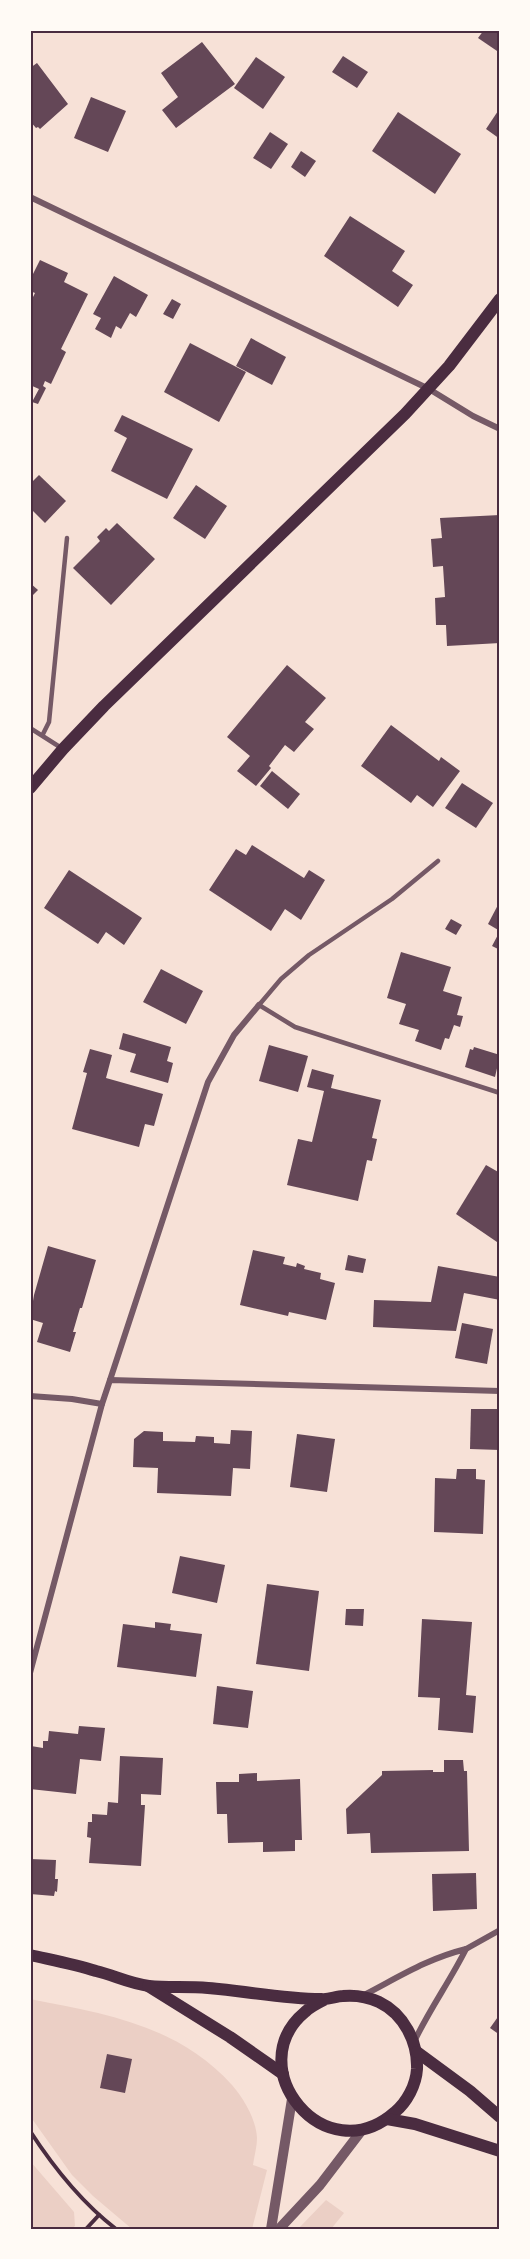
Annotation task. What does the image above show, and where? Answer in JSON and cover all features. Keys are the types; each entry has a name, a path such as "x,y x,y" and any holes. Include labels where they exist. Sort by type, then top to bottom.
{"main road":[{"path":"30,789 63,749 429,389 500,299"},
{"path":"30,1955 81,1966 147,1986 230,2037 283,2074"},
{"path":"147,1986 206,1988 276,1997 324,2000"},
{"path":"342,1995 361,1996 379,2002 394,2012 406,2026 415,2048 417,2072 411,2090 401,2106 387,2119 362,2130 342,2130 322,2125 305,2114 292,2099 283,2074 282,2051 290,2030 304,2012 324,2000 342,1995"},
{"path":"415,2048 500,2117"},
{"path":"387,2119 415,2124 500,2151"}],"street":[{"path":"30,197 429,389 473,416 500,429"},
{"path":"30,1673 102,1404 208,1082 234,1035 259,1005"},
{"path":"110,1380 500,1390"},
{"path":"30,1396 102,1404"},
{"path":"361,1996 431,1959 466,1949 500,1930"},
{"path":"415,2048 425,2018 447,1985 466,1949"},
{"path":"272,2229 292,2099"},
{"path":"279,2229 320,2185 362,2130"}],"lane":[{"path":"43,734 49,722 67,538"},
{"path":"30,728 43,734 63,749"},
{"path":"438,861 392,899 309,955 281,979 259,1005 295,1027 500,1093"}],"path":[{"path":"30,2132 68,2184 116,2229"},
{"path":"86,2229 99,2215"}],"shaded area":[{"path":"30,1999 113,2017 164,2035 188,2048 232,2085 245,2103 254,2124 257,2138 253,2165 267,2170 252,2229 132,2229 72,2175 30,2116"},
{"path":"30,2161 74,2212 75,2226 71,2229 30,2229"},
{"path":"326,2200 344,2213 331,2229 298,2229"}],"building":[{"path":"484,30 500,30 500,53 478,38"},
{"path":"202,42 235,84 176,128 162,110 178,97 161,73"},
{"path":"343,56 368,72 357,88 332,72"},
{"path":"256,57 285,77 263,109 234,88"},
{"path":"37,63 68,104 40,129 30,121 30,68"},
{"path":"91,97 126,111 108,152 74,138"},
{"path":"500,108 500,139 486,129"},
{"path":"398,112 461,154 435,194 372,151"},
{"path":"270,132 288,144 271,169 253,158"},
{"path":"301,151 316,161 305,177 291,167"},
{"path":"350,216 405,251 392,271 413,285 398,307 324,256"},
{"path":"40,260 68,273 64,282 88,294 61,349 66,352 51,384 45,381 43,386 46,388 38,404 32,402 39,389 30,385 30,303 35,293 30,291 30,280"},
{"path":"114,276 148,295 136,317 130,313 121,329 116,326 111,338 95,329 101,318 93,314"},
{"path":"172,299 181,304 173,319 163,314"},
{"path":"251,338 286,357 272,385 236,366"},
{"path":"190,343 246,372 219,422 164,392"},
{"path":"122,415 193,449 167,499 111,471 127,438 114,431"},
{"path":"39,475 66,501 45,523 30,508 30,484"},
{"path":"196,485 227,506 205,539 173,518"},
{"path":"500,515 500,643 447,646 446,625 436,625 435,598 445,597 443,566 433,567 431,539 442,538 440,518"},
{"path":"117,523 155,559 111,605 73,568 100,541 97,537 106,528 109,531"},
{"path":"30,583 38,590 30,598"},
{"path":"287,665 326,698 305,722 314,729 294,752 285,745 269,766 271,768 256,786 237,771 250,756 227,737"},
{"path":"391,725 439,761 441,757 460,771 433,807 417,795 411,803 361,766"},
{"path":"272,771 300,794 288,809 260,786"},
{"path":"462,783 493,803 476,828 445,808"},
{"path":"252,845 304,878 309,870 325,880 301,920 285,909 271,931 209,890 236,849 246,855"},
{"path":"69,870 142,918 124,945 106,932 98,944 44,908"},
{"path":"500,901 500,931 488,924"},
{"path":"451,919 462,925 456,935 445,929"},
{"path":"500,931 500,950 492,946"},
{"path":"401,952 451,967 443,991 462,997 457,1015 463,1016 460,1027 454,1025 449,1039 445,1038 441,1050 415,1041 419,1030 399,1024 406,1004 387,998"},
{"path":"161,969 203,991 186,1024 143,1002"},
{"path":"123,1033 171,1047 167,1061 173,1063 168,1083 130,1072 136,1054 119,1049"},
{"path":"269,1045 308,1056 298,1092 259,1081"},
{"path":"474,1047 500,1055 495,1077 465,1067 470,1049 473,1050"},
{"path":"90,1049 112,1055 106,1078 163,1094 154,1126 145,1124 139,1147 72,1129 87,1073 83,1072"},
{"path":"312,1069 334,1075 331,1088 381,1100 372,1138 377,1139 372,1161 367,1160 358,1201 287,1185 298,1139 312,1142 324,1091 307,1087"},
{"path":"486,1165 500,1173 500,1236 497,1242 456,1214"},
{"path":"48,1246 96,1260 73,1332 76,1332 70,1352 37,1342 43,1323 30,1319 34,1295"},
{"path":"253,1250 285,1257 283,1264 296,1267 297,1263 305,1266 304,1269 321,1273 320,1279 335,1283 326,1320 289,1312 288,1316 240,1305"},
{"path":"348,1255 366,1259 363,1273 345,1270"},
{"path":"438,1266 500,1277 500,1300 464,1293 456,1331 373,1327 374,1300 431,1302"},
{"path":"462,1323 493,1329 487,1364 455,1358"},
{"path":"471,1409 500,1409 500,1450 470,1449"},
{"path":"231,1430 252,1431 250,1469 233,1468 231,1496 157,1493 158,1468 133,1467 134,1439 144,1431 163,1432 163,1441 195,1442 196,1436 214,1437 214,1443 230,1444"},
{"path":"297,1434 335,1439 327,1492 290,1487"},
{"path":"457,1469 476,1469 476,1479 485,1480 483,1534 434,1532 435,1478 456,1479"},
{"path":"180,1556 225,1565 217,1603 172,1593"},
{"path":"267,1584 319,1591 309,1671 256,1664"},
{"path":"346,1609 364,1609 363,1626 345,1625"},
{"path":"422,1619 472,1622 466,1695 476,1696 473,1733 438,1730 440,1698 418,1697"},
{"path":"155,1622 171,1624 170,1630 202,1634 196,1677 117,1667 123,1624 155,1628"},
{"path":"217,1686 253,1691 248,1728 213,1724"},
{"path":"79,1726 105,1728 101,1761 80,1759 76,1794 30,1789 31,1746 43,1748 43,1741 48,1741 49,1731 78,1734"},
{"path":"120,1756 163,1758 161,1795 141,1794 141,1805 145,1805 141,1866 89,1863 91,1838 87,1837 88,1822 92,1822 92,1814 107,1815 108,1802 118,1803"},
{"path":"444,1760 463,1760 464,1771 467,1771 469,1851 371,1853 370,1833 347,1834 346,1809 382,1775 382,1771 433,1770 433,1772 444,1772"},
{"path":"257,1773 257,1781 300,1779 302,1840 295,1840 295,1851 263,1852 263,1842 228,1843 227,1814 217,1814 216,1782 239,1782 239,1774"},
{"path":"30,1859 56,1860 55,1879 58,1879 57,1892 55,1891 54,1896 30,1894"},
{"path":"476,1873 477,1909 433,1911 432,1874"},
{"path":"500,2014 500,2035 490,2028"},
{"path":"107,2054 132,2059 125,2093 100,2088"}]}
